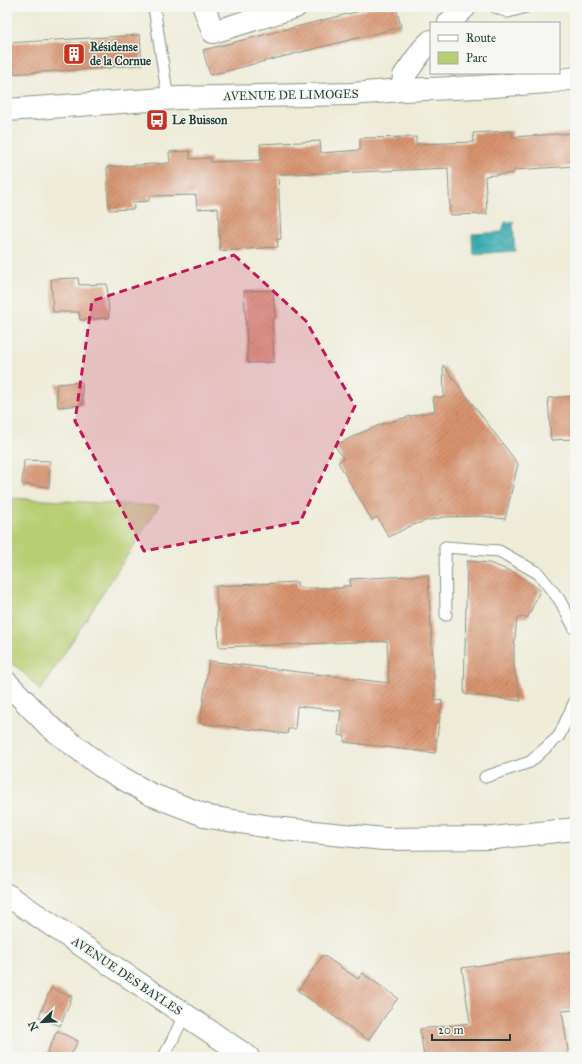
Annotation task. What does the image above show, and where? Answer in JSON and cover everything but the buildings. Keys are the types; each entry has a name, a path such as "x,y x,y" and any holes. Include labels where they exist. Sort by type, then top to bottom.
{"main road":[{"path":"204,7 213,32 295,7"},
{"path":"450,22 465,7"},
{"path":"402,90 404,76 423,49 430,42"},
{"name":"AVENUE DE LIMOGES","path":"7,110 168,98 351,94 478,87 548,82 575,78"},
{"path":"7,683 50,727 101,766 150,794 209,817 283,829 384,840 494,838 575,828"},
{"name":"AVENUE DES BAYLES","path":"7,895 248,1057"}],"lane":[{"path":"154,7 168,98"},
{"path":"495,7 508,12 526,7"},
{"path":"446,615 445,547 499,551 538,573 560,599 575,629"},
{"path":"485,777 530,762 559,736 575,701"},
{"path":"164,1057 185,1014"}],"highlighted area":[{"path":"234,255 306,321 355,406 300,522 144,551 75,421 92,301"}],"green space":[{"path":"7,498 159,506 40,691 21,670 7,661"}],"water":[{"path":"505,222 513,222 515,251 473,254 472,234 502,232"}],"place":[{"name":"Résidense de la Cornue","path":"74,54"},
{"name":"Le Buisson","path":"157,120"}]}
